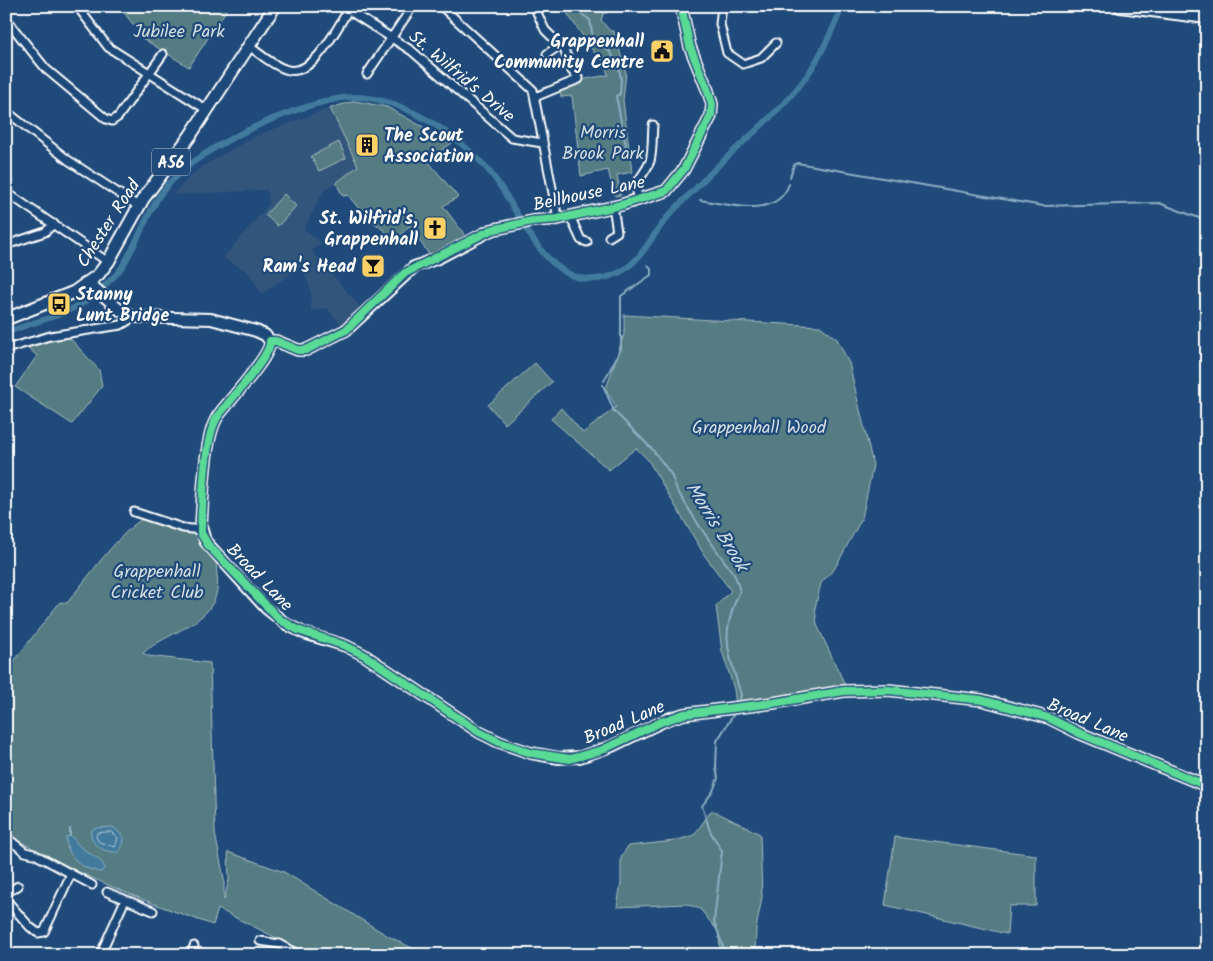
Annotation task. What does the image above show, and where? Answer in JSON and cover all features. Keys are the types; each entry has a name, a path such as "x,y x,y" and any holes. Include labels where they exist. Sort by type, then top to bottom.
{"highway":[{"path":"1120,6 1207,17"}],"main road":[{"name":"Chester Road","path":"6,319 68,295 96,289 138,206 208,110 275,6"}],"street":[{"path":"77,6 108,47 208,110"},
{"path":"367,74 413,6"},
{"path":"441,6 533,90 558,219"},
{"path":"534,6 545,30 564,49 572,71 579,79 535,98"},
{"name":"Bellhouse Lane","path":"134,318 211,319 256,330 265,335 270,341 276,341 298,350 306,350 346,330 414,267 438,258 480,234 613,206 666,190 677,180 711,116 712,104 690,48 681,6"},
{"path":"722,6 720,24 727,53 743,64 761,58 776,43"},
{"path":"249,46 283,69 300,69 316,59 349,8"},
{"name":"St. Wilfrid's Drive","path":"349,8 412,50 512,138 542,143"},
{"path":"6,19 46,69 106,119 112,121 118,117 163,54"},
{"path":"547,54 560,45"},
{"path":"6,111 68,160 138,206"},
{"path":"638,200 636,188 638,178 650,160 653,125"},
{"path":"6,192 108,262"},
{"path":"609,237 617,232 613,206"},
{"path":"570,216 581,240 587,242"},
{"path":"6,245 45,232 54,224"},
{"path":"96,289 121,311 134,318"},
{"path":"6,349 50,336 121,325 134,318"},
{"path":"134,512 183,528 201,530 213,425 268,352 270,341"},
{"name":"Broad Lane","path":"201,530 208,545 266,608 286,624 304,633 346,646 364,655 456,719 489,738 515,748 549,757 580,757 607,748 676,716 860,690 982,700 1049,718 1080,733 1207,786"},
{"path":"6,837 25,852 34,854 92,885"},
{"path":"7,903 30,927 38,933 44,932 71,874"},
{"path":"6,893 18,886"},
{"path":"107,892 153,911"},
{"path":"100,955 125,900"},
{"path":"260,941 279,944 297,954"},
{"path":"190,955 194,946"}],"shaded area":[{"path":"330,108 358,166 325,189 304,229 321,242 312,251 362,309 344,328 327,308 311,311 311,292 302,266 262,294 248,272 223,258 269,204 267,190 172,195 192,174 257,135"}],"green space":[{"name":"Jubilee Park","path":"119,6 229,6 189,67 142,38 143,31 132,23"},
{"name":"Morris Brook Park","path":"562,6 588,6 594,10 609,6 619,8 603,14 601,20 610,31 614,31 626,73 623,100 632,172 617,175 621,195 615,196 608,170 581,176 572,96 561,97 560,89 580,80 608,75 604,61 596,55"},
{"path":"355,101 387,107 452,143 427,160 458,197 443,206 467,238 431,257 409,226 396,240 363,214 348,195 343,196 336,183 358,166 330,108"},
{"path":"339,142 346,158 319,171 311,156"},
{"path":"284,194 296,206 278,226 265,215"},
{"name":"Grappenhall Wood","path":"624,315 820,326 837,339 849,363 873,465 862,518 835,568 821,583 815,608 817,625 846,687 736,705 734,689 722,651 716,606 731,591 705,556 648,460 636,448 609,470 551,419 561,408 583,433 616,407 606,389 624,334"},
{"path":"68,336 99,370 102,386 72,424 15,387 37,356 24,344"},
{"path":"535,363 552,382 505,424 488,405"},
{"name":"Grappenhall Cricket Club","path":"145,518 188,533 197,533 216,560 217,590 212,604 194,622 143,653 148,656 210,663 215,833 224,879 224,900 229,880 228,852 284,872 388,936 426,955 311,955 218,909 213,925 159,906 107,885 56,861 6,833 6,671 60,602 67,603 115,543 136,523"},
{"path":"712,810 760,834 762,897 756,929 755,955 721,955 718,931 700,909 686,904 617,907 621,883 621,858 628,846 675,841 694,835"},
{"path":"895,837 1036,855 1036,906 1009,906 1007,934 885,905"}],"water":[{"path":"113,827 124,837 123,845 119,852 99,848 91,836 91,831 95,828"},
{"path":"70,836 79,846 103,864 105,868 101,872 82,865 72,856 66,837"}],"waterway":[{"path":"570,6 590,20 593,39 610,52 618,64 621,78 620,94 616,96 627,151"},
{"path":"6,333 63,313 94,295 116,274 125,262 163,191 177,175 196,160 242,133 267,122 315,104 336,99 357,97 379,100 401,107 422,117 443,130 479,160 493,176 541,250 556,266 574,276 594,279 618,273 633,263 678,206 779,109 803,81 815,64 843,6"},
{"path":"790,177 794,165 797,163 1043,206 1159,203 1207,221"},
{"path":"700,200 737,206 763,206 774,202 783,195 789,184"},
{"name":"Morris Brook","path":"604,381 621,349 621,296 651,275 651,269 648,265"},
{"name":"Morris Brook","path":"603,385 614,411 652,449 671,474 677,490 700,527 735,576 740,591 729,620 728,643 729,654 741,695 739,703"},
{"name":"Morris Brook","path":"726,955 714,921 722,851 710,831 702,806 713,791 718,778 716,767 717,741 735,712"},
{"path":"70,829 70,836"}],"cycle path":[{"path":"681,6 690,47 712,104 711,116 684,169 666,191 621,205 558,219 532,221 491,230 405,273 346,330 306,350 298,350 276,341 270,341 269,348 264,357 213,425 205,468 201,526 201,533 208,545 279,619 298,630 346,646 364,655 479,732 499,742 531,753 570,759 602,750 661,722 684,714 773,703 844,691 888,690 982,700 1049,718 1079,733 1207,786"}],"place":[{"name":"Grappenhall Community Centre","path":"662,51"},
{"name":"The Scout Association","path":"367,145"},
{"name":"St. Wilfrid's, Grappenhall","path":"435,228"},
{"name":"Ram's Head","path":"373,266"},
{"name":"Stanny Lunt Bridge","path":"59,304"}]}
